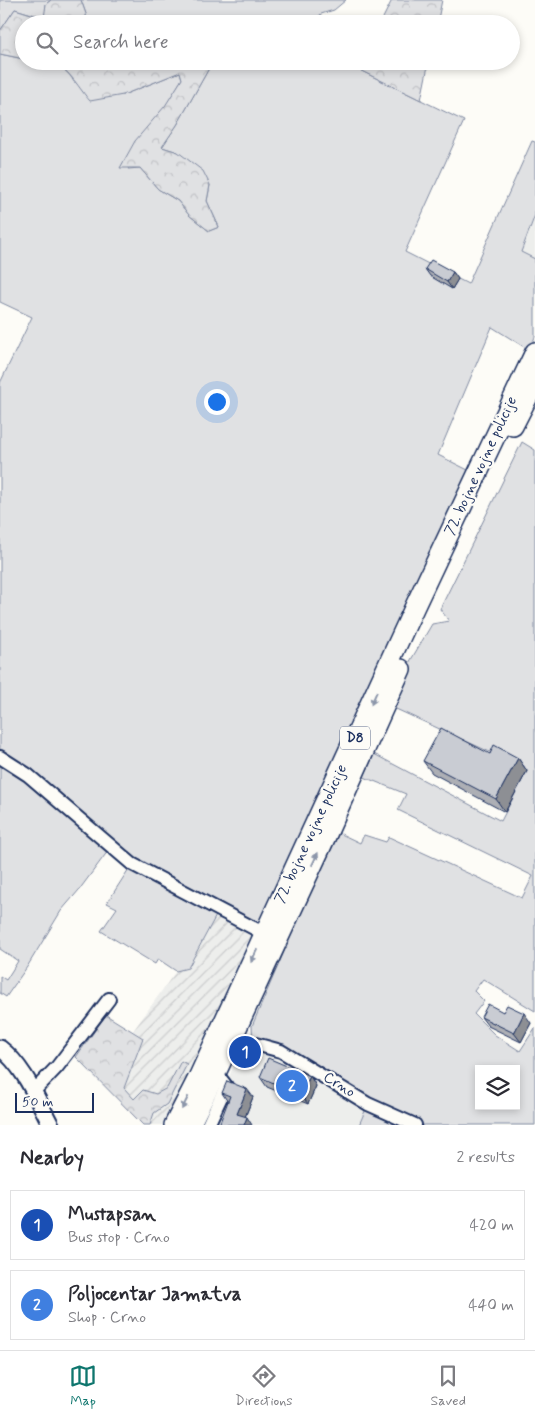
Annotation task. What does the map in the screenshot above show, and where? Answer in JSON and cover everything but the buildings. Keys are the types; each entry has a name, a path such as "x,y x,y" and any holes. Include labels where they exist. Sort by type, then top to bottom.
{"main road":[{"name":"72. bojne vojne policije","path":"174,1125 198,1078 415,606 535,352"},
{"name":"72. bojne vojne policije","path":"190,1125 233,1038 327,834 498,456 535,383"}],"street":[{"path":"0,758 28,775 132,864 265,934"},
{"path":"33,1092 57,1067 109,999"},
{"name":"Crno","path":"233,1038 281,1051 368,1104 416,1125"},
{"path":"0,1048 14,1062 51,1125"},
{"path":"208,1125 226,1086 216,1073"}],"shaded area":[{"path":"535,215 535,259 521,252"},
{"path":"219,910 260,931 204,1048 162,1125 143,1125 119,1101 143,1038 133,1031 176,971 188,968"},
{"path":"243,1040 281,1051 368,1104 359,1125 211,1125"}],"green space":[{"path":"0,0 51,0 46,4 45,15 35,15 15,9 0,31"},
{"path":"51,0 81,0 86,15 44,15 46,4"},
{"path":"81,0 346,0 334,10 320,15 86,14"},
{"path":"392,0 442,0 439,15 384,15"},
{"path":"15,9 34,15 15,15 15,57 0,54 0,31"},
{"path":"0,54 15,57 15,70 65,70 74,82 123,95 180,72 182,79 128,169 140,168 158,189 178,201 189,215 209,231 219,227 207,201 210,185 178,152 162,147 177,125 208,70 359,70 464,121 405,252 468,284 532,141 535,142 535,215 521,252 535,259 535,337 529,350 492,327 438,455 470,471 260,931 219,910 188,968 176,971 158,959 155,964 101,931 117,908 107,903 132,864 111,847 61,911 27,967 6,997 0,993 0,976 6,980 18,961 0,949 0,383 32,317 0,302"},
{"path":"64,70 208,70 177,125 162,147 178,152 203,171 210,185 207,201 219,227 209,231 189,215 178,201 158,189 140,168 120,168 135,141 165,106 182,79 180,72 123,95 90,101"},
{"path":"359,70 427,70 421,100"},
{"path":"522,442 535,450 535,1011 483,979 474,991 484,1001 474,1014 495,1035 520,1051 535,1028 535,1125 359,1125 368,1104 345,1090 253,1044 252,1026 299,917 339,833 360,843 364,835 386,842 389,837 522,898 533,876 398,810 406,794 364,777 374,754 501,821 527,771 503,758 385,704 432,624 449,621 440,609"},
{"path":"106,1015 143,1038 124,1088 134,1099 143,1090 156,1094 167,1088 181,1061 187,1064 167,1104 154,1113 150,1125 143,1125 76,1057"}],"place":[{"name":"Mustapsan","path":"245,1052"},
{"name":"Poljocentar Jamatva","path":"292,1086"}]}
